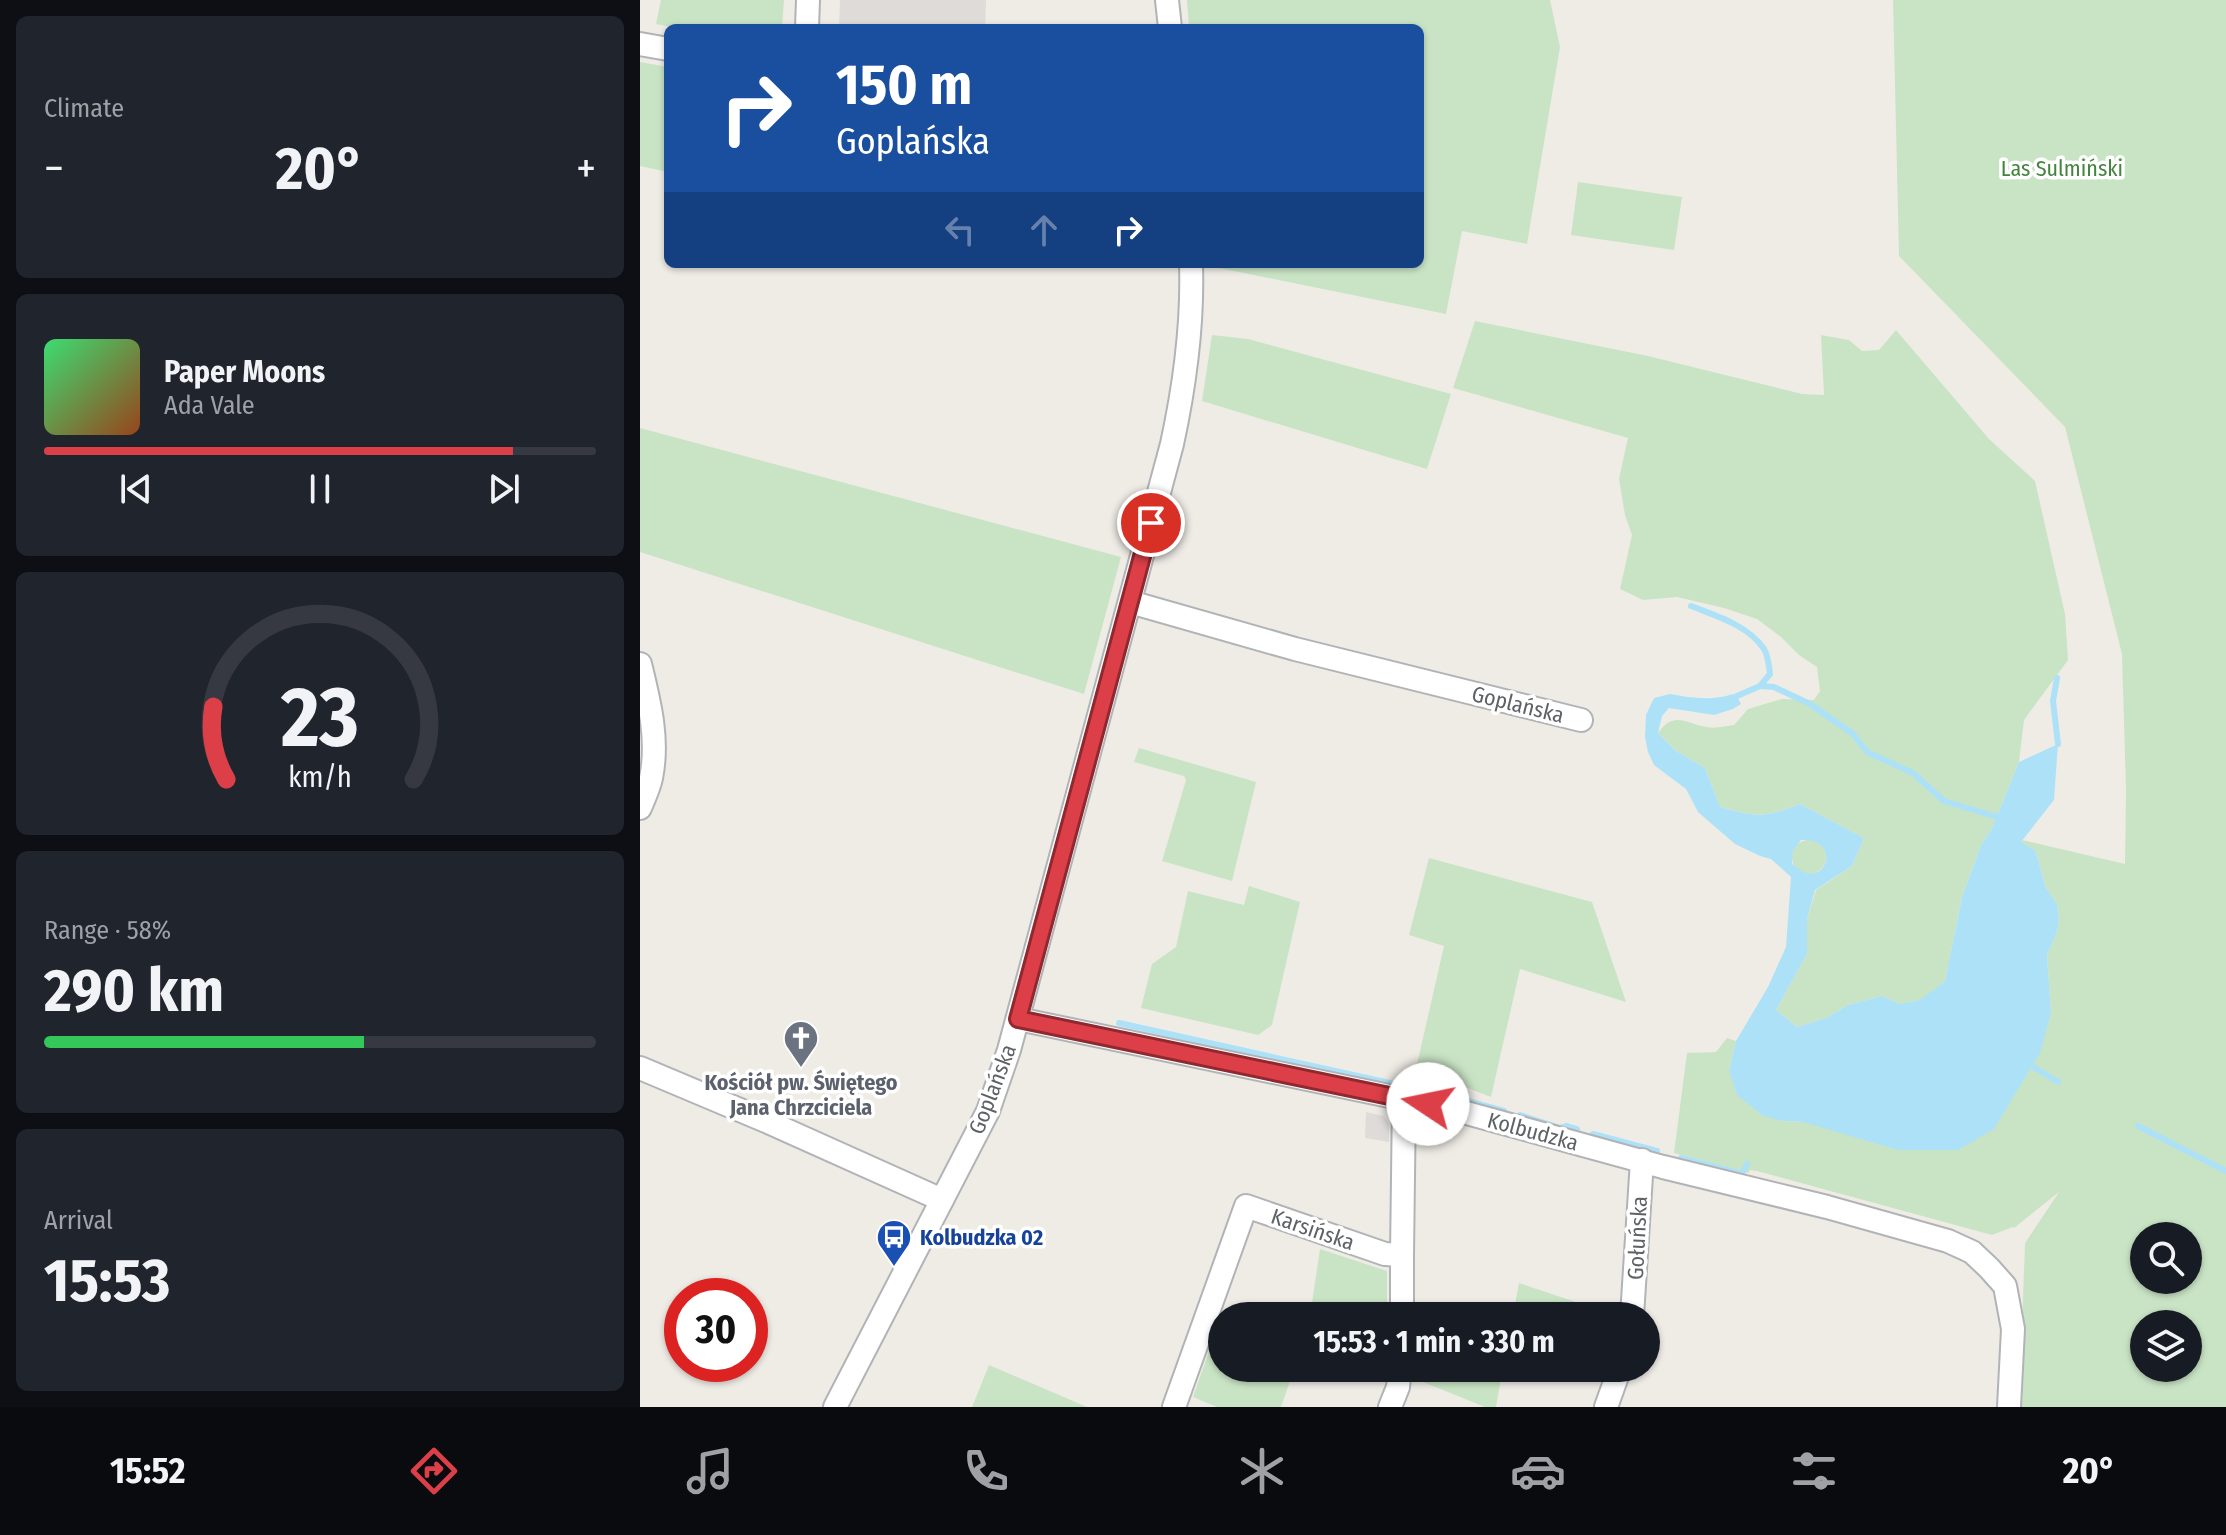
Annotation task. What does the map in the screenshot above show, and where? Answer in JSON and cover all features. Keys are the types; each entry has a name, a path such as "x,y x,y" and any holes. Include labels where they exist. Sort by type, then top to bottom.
{"street":[{"path":"807,24 808,0"},
{"path":"1167,0 1170,24"},
{"path":"640,44 664,48"},
{"name":"Goplańska","path":"835,1407 988,1111 1018,1019 1172,444 1182,400 1192,319 1191,268"},
{"name":"Goplańska","path":"1130,602 1295,649 1581,720"},
{"path":"640,664 653,717 653,753 651,778 640,808"},
{"name":"Kolbudzka","path":"1018,1019 1452,1109 1948,1241 1972,1252 2005,1286 2013,1329 2009,1407"},
{"path":"640,1068 942,1200"},
{"path":"1402,1302 1404,1099"},
{"name":"Gołuńska","path":"1633,1302 1642,1160"},
{"name":"Karsińska","path":"1174,1407 1246,1206 1385,1254 1402,1255"},
{"path":"1390,1407 1399,1382"},
{"path":"1606,1407 1615,1382"}],"shaded area":[{"path":"840,0 986,0 985,24 839,24"},
{"path":"1366,1112 1384,1116 1389,1124 1389,1142 1365,1138"}],"green space":[{"path":"661,0 784,0 782,24 656,24"},
{"path":"1187,0 1550,0 1560,47 1527,244 1462,231 1446,314 1219,268 1424,268 1424,24 1189,24"},
{"name":"Las Sulmiński","path":"1893,0 2226,0 2226,1407 2019,1407 2025,1243 2059,1192 2014,1228 1992,1235 1757,1171 1750,1170 1748,1173 1674,1153 1687,1053 1716,1052 1727,1038 1736,1041 1729,1070 1784,1121 1802,1122 2051,1013 2047,955 2057,932 2057,904 2045,886 2036,851 2021,843 2022,840 2125,864 2122,654 2065,427 1899,256"},
{"path":"640,62 664,66 664,171 640,166"},
{"path":"1578,182 1682,197 1674,250 1571,235"},
{"path":"1475,321 1648,356 1802,394 1824,395 1821,335 1849,340 1862,351 1879,350 1896,330 1989,439 2035,481 2065,614 2068,660 2024,720 2019,762 1992,828 1981,845 1962,897 1945,981 1921,1000 1900,1004 1882,996 1848,1005 1826,1018 1797,1027 1776,1010 1807,954 1807,919 1816,890 1852,866 1864,838 1800,804 1778,812 1760,814 1720,807 1705,768 1676,751 1658,733 1675,720 1710,728 1734,725 1748,709 1782,699 1814,700 1820,691 1817,667 1757,619 1677,597 1643,600 1620,589 1632,535 1619,479 1628,438 1453,388"},
{"path":"1212,335 1248,339 1451,394 1427,469 1202,401"},
{"path":"640,428 1121,557 1084,694 640,552"},
{"path":"1139,748 1256,782 1232,881 1162,861 1186,780 1184,776 1134,762"},
{"path":"1809,840 1821,845 1826,857 1821,869 1809,874 1797,869 1792,857 1797,845"},
{"path":"1429,858 1592,902 1626,1002 1520,969 1491,1097 1415,1073 1444,946 1409,935"},
{"path":"1249,886 1300,902 1272,1025 1258,1035 1141,1008 1152,964 1176,947 1188,891 1244,905"},
{"path":"1320,1249 1387,1271 1387,1302 1312,1302"},
{"path":"1519,1283 1576,1302 1516,1302"},
{"path":"1208,1354 1208,1382 1290,1382 1281,1407 1217,1407 1193,1397"},
{"path":"989,1365 1087,1407 972,1407"},
{"path":"1423,1382 1500,1382 1496,1407 1485,1407"}],"water":[{"path":"1670,694 1702,698 1737,696 1741,704 1714,715 1669,708 1662,716 1658,733 1676,751 1705,768 1720,807 1760,814 1778,812 1800,804 1864,838 1852,866 1815,890 1807,919 1807,954 1776,1010 1797,1027 1826,1018 1848,1005 1882,996 1900,1004 1920,1000 1945,981 1962,897 1981,845 1992,828 2019,762 2058,744 2054,800 2021,842 2036,851 2045,886 2057,904 2057,932 2047,955 2051,1013 2040,1053 1994,1129 1958,1150 1898,1150 1803,1122 1763,1116 1737,1095 1729,1070 1736,1041 1768,987 1786,947 1791,877 1771,859 1735,844 1698,812 1686,789 1654,765 1645,737 1646,715 1654,698","holes":["1801,840 1815,842 1823,848 1825,864 1813,873 1803,872 1792,863 1793,851"]}],"waterway":[{"path":"1691,606 1740,627 1765,651 1770,674 1760,686 1737,696"},
{"path":"2057,678 2053,701 2058,744"},
{"path":"1760,686 1774,687 1810,704 1853,734 1867,752 1913,773 1944,801 1997,817"},
{"path":"1119,1023 1435,1093"},
{"path":"2032,1066 2058,1082"},
{"path":"1453,1097 1504,1111"},
{"path":"1520,1115 1560,1128 1567,1126 1577,1129"},
{"path":"2138,1126 2226,1171"},
{"path":"1593,1134 1657,1151"},
{"path":"1681,1158 1742,1174 1747,1164"}],"place":[{"name":"Kościół pw. Świętego Jana Chrzciciela","path":"801,1069"},
{"name":"Kolbudzka 02","path":"894,1268"}],"route":[{"path":"1151,523 1018,1019 1428,1104"}]}
